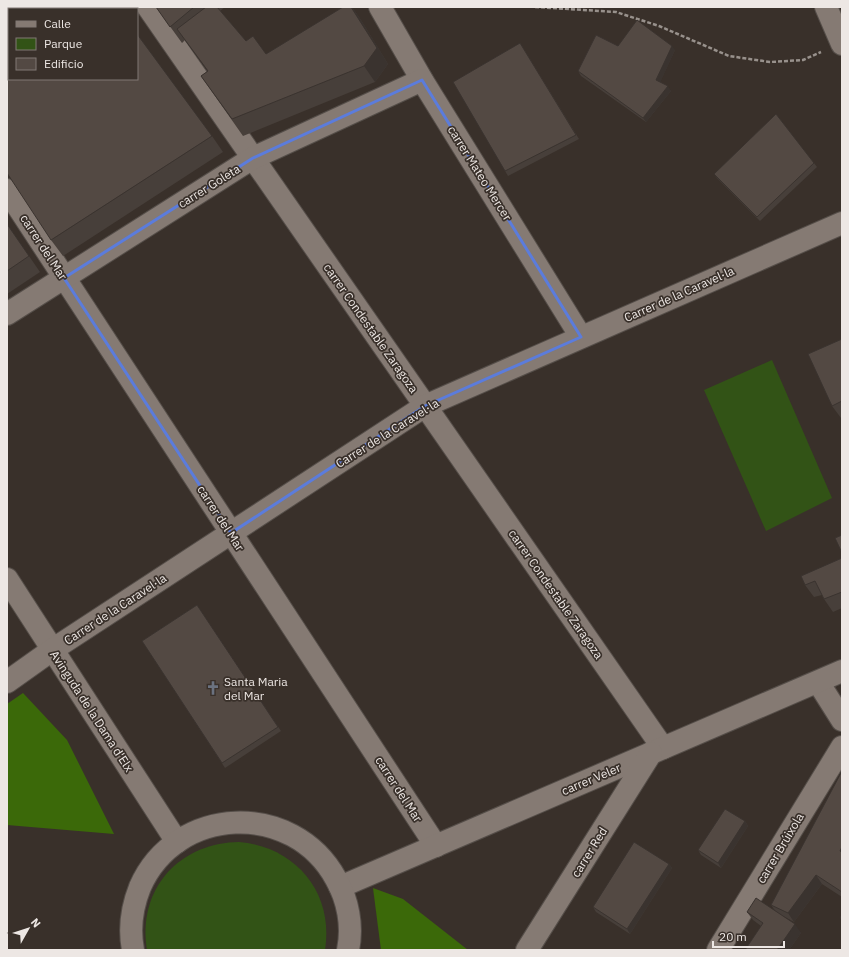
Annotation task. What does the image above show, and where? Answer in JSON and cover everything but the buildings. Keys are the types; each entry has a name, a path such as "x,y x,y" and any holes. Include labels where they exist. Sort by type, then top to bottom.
{"street":[{"name":"carrer Condestable Zaragoza","path":"148,7 425,406 657,751"},
{"name":"carrer Mateo Mercer","path":"380,7 422,80 581,337"},
{"path":"826,7 841,42"},
{"name":"carrer Goleta","path":"7,314 253,158 422,80"},
{"name":"carrer del Mar","path":"7,190 436,846"},
{"name":"Carrer de la Caravel·la","path":"7,682 52,650 425,406 842,223"},
{"name":"Avinguda de la Dama d'Elx","path":"7,579 177,842"},
{"name":"carrer Veler","path":"340,888 842,671"},
{"path":"818,682 842,720"},
{"name":"carrer Brúixola","path":"718,950 842,747"},
{"name":"carrer Red","path":"527,950 657,751"},
{"path":"133,950 131,928 133,911 137,895 144,879 153,865 177,842 192,833 208,827 226,823 243,822 272,827 294,836 321,858 332,872 347,906 350,925 348,950"}],"path":[{"path":"535,7 616,12 659,26 729,56 770,62 803,60 841,42"}],"highlighted area":[{"path":"422,80 581,337 425,406 231,533 64,278 253,158"}],"green space":[{"path":"772,360 832,498 766,531 704,390"},
{"path":"23,693 67,740 114,834 7,825 7,704"},
{"path":"239,842 259,846 278,853 294,863 307,876 317,892 323,910 326,929 325,950 147,950 146,928 149,908 156,890 166,874 180,861 197,851 217,844"},
{"path":"373,888 403,899 468,950 381,950"}],"place":[{"name":"Santa Maria del Mar","path":"213,688"}]}
